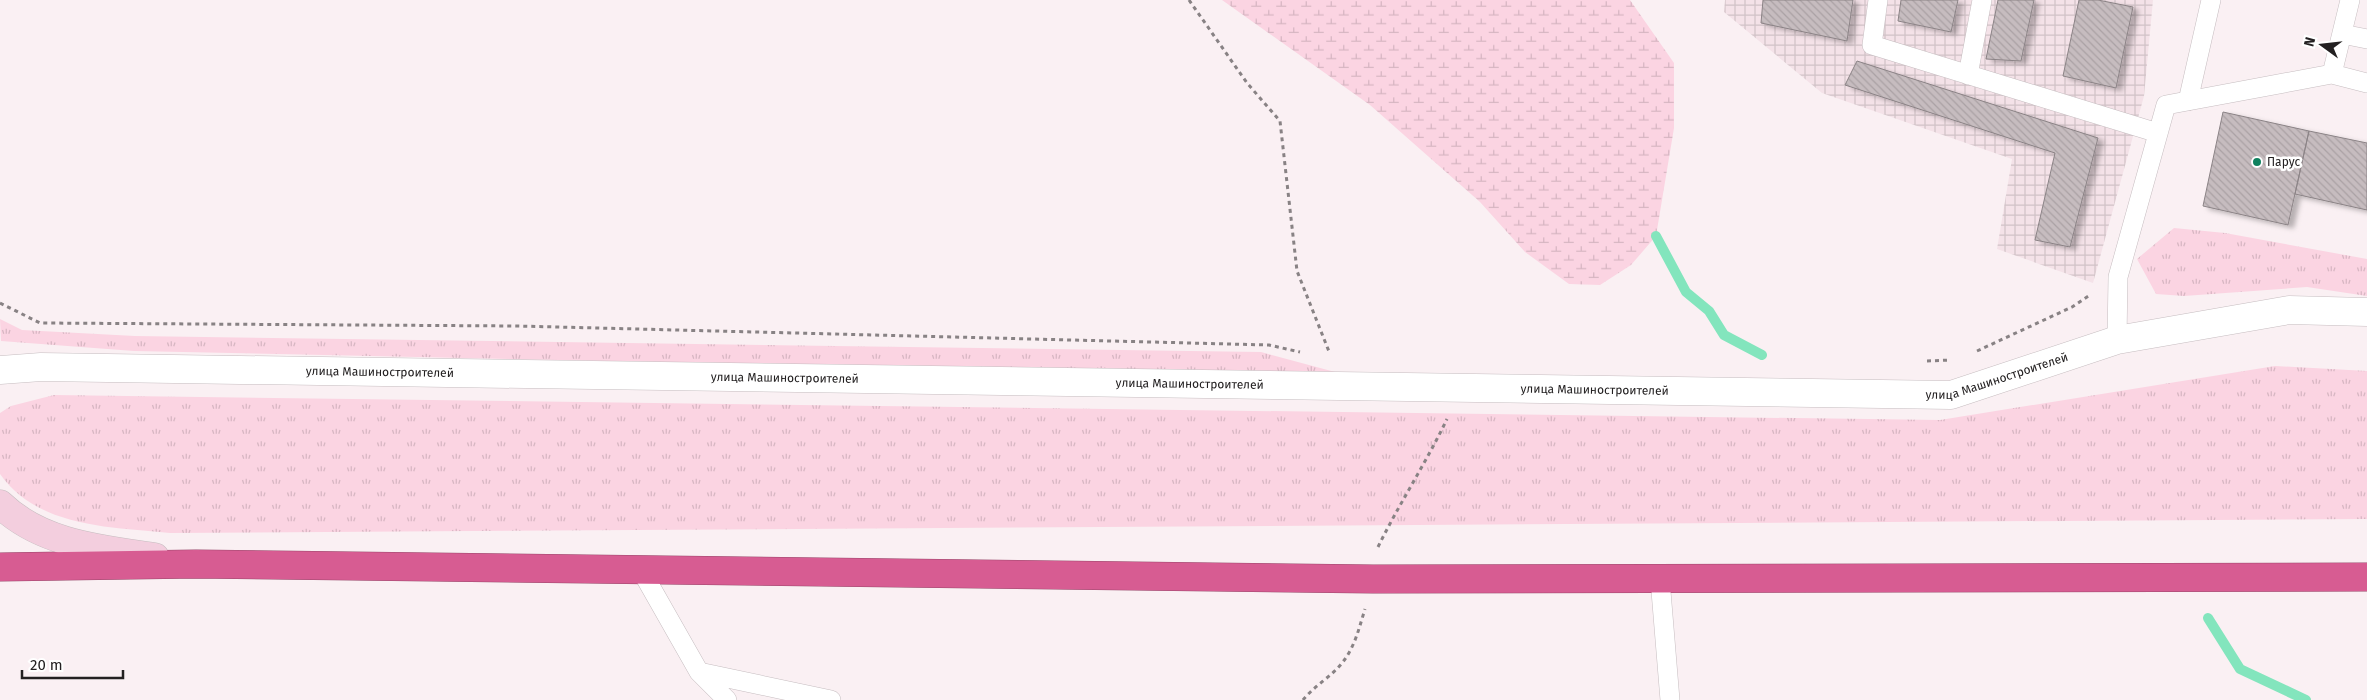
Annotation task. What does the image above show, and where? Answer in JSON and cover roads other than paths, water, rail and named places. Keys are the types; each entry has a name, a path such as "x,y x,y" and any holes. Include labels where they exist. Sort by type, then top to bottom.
{"highway":[{"path":"0,567 196,564 1373,579 2367,576"}],"main road":[{"path":"0,504 29,526 52,536 92,547 196,564"}],"street":[{"name":"улица Машиностроителей","path":"0,370 41,367 1950,395 2117,340 2288,310 2367,312"}],"lane":[{"path":"1878,0 1872,46 2158,133"},
{"path":"1968,75 1982,0"},
{"path":"2188,102 2211,0"},
{"path":"2332,74 2350,0"},
{"path":"2342,34 2367,39"},
{"path":"2117,340 2118,277 2166,106 2332,74 2367,82"},
{"path":"641,570 699,672 727,700"},
{"path":"1660,578 1670,700"},
{"path":"699,672 831,700"}],"waterway":[{"path":"1656,236 1686,292 1709,311 1724,335 1762,355"},
{"path":"2208,618 2240,669 2306,700"}],"place":[{"name":"Парус","path":"2257,162"}]}
